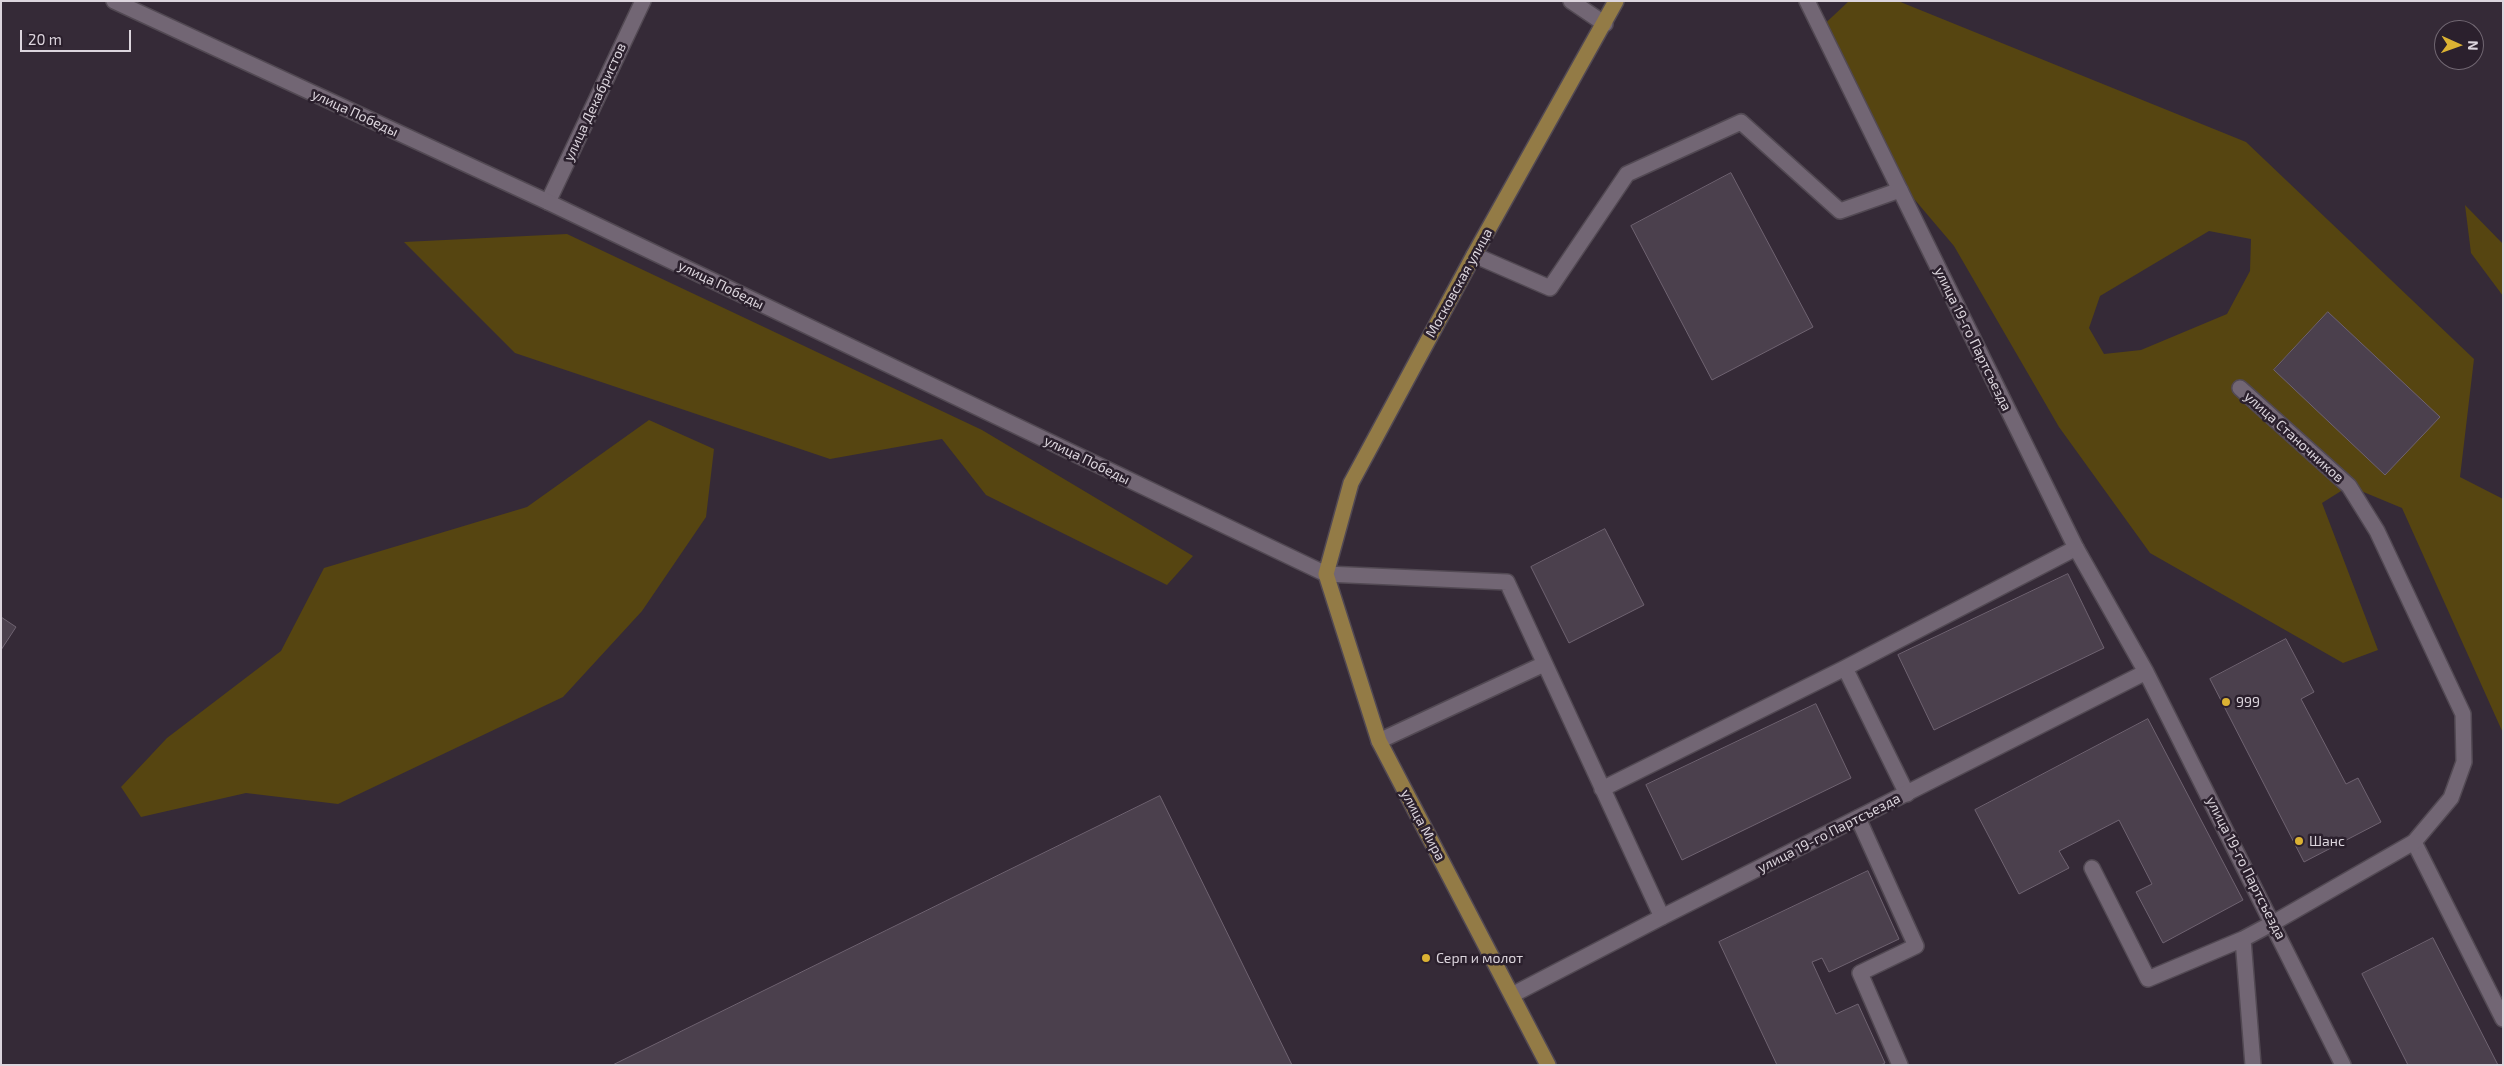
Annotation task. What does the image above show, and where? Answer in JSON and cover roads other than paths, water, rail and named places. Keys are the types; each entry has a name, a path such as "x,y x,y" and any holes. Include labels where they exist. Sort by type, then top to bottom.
{"main road":[{"name":"Московская улица","path":"1326,574 1351,483 1474,255 1605,24 1616,1"},
{"name":"улица Мира","path":"1326,574 1379,741 1548,1065"}],"street":[{"name":"улица Победы","path":"114,1 548,202 1326,574"},
{"name":"улица Декабристов","path":"548,202 643,1"},
{"path":"1571,1 1605,24"},
{"name":"улица 19-го Партсъезда","path":"1807,1 2076,548 2146,672 2274,922 2343,1065"},
{"path":"1474,255 1550,288 1627,174 1741,122 1840,211 1900,190"},
{"name":"улица Станочников","path":"2240,388 2349,486 2377,531 2463,714 2464,762 2450,798 2414,842"},
{"path":"1602,788 1845,668 2076,548"},
{"path":"1326,574 1507,582 1662,917"},
{"path":"1379,741 1544,664"},
{"path":"1845,668 1907,794"},
{"name":"улица 19-го Партсъезда","path":"1512,995 2146,672"},
{"path":"1858,818 1916,946 1860,973 1900,1065"},
{"path":"2092,868 2148,979 2243,939 2414,842 2503,1019"},
{"path":"2243,939 2253,1065"}],"place":[{"name":"999","path":"2226,702"},
{"name":"Шанс","path":"2299,841"},
{"name":"Серп и молот","path":"1426,958"}]}
